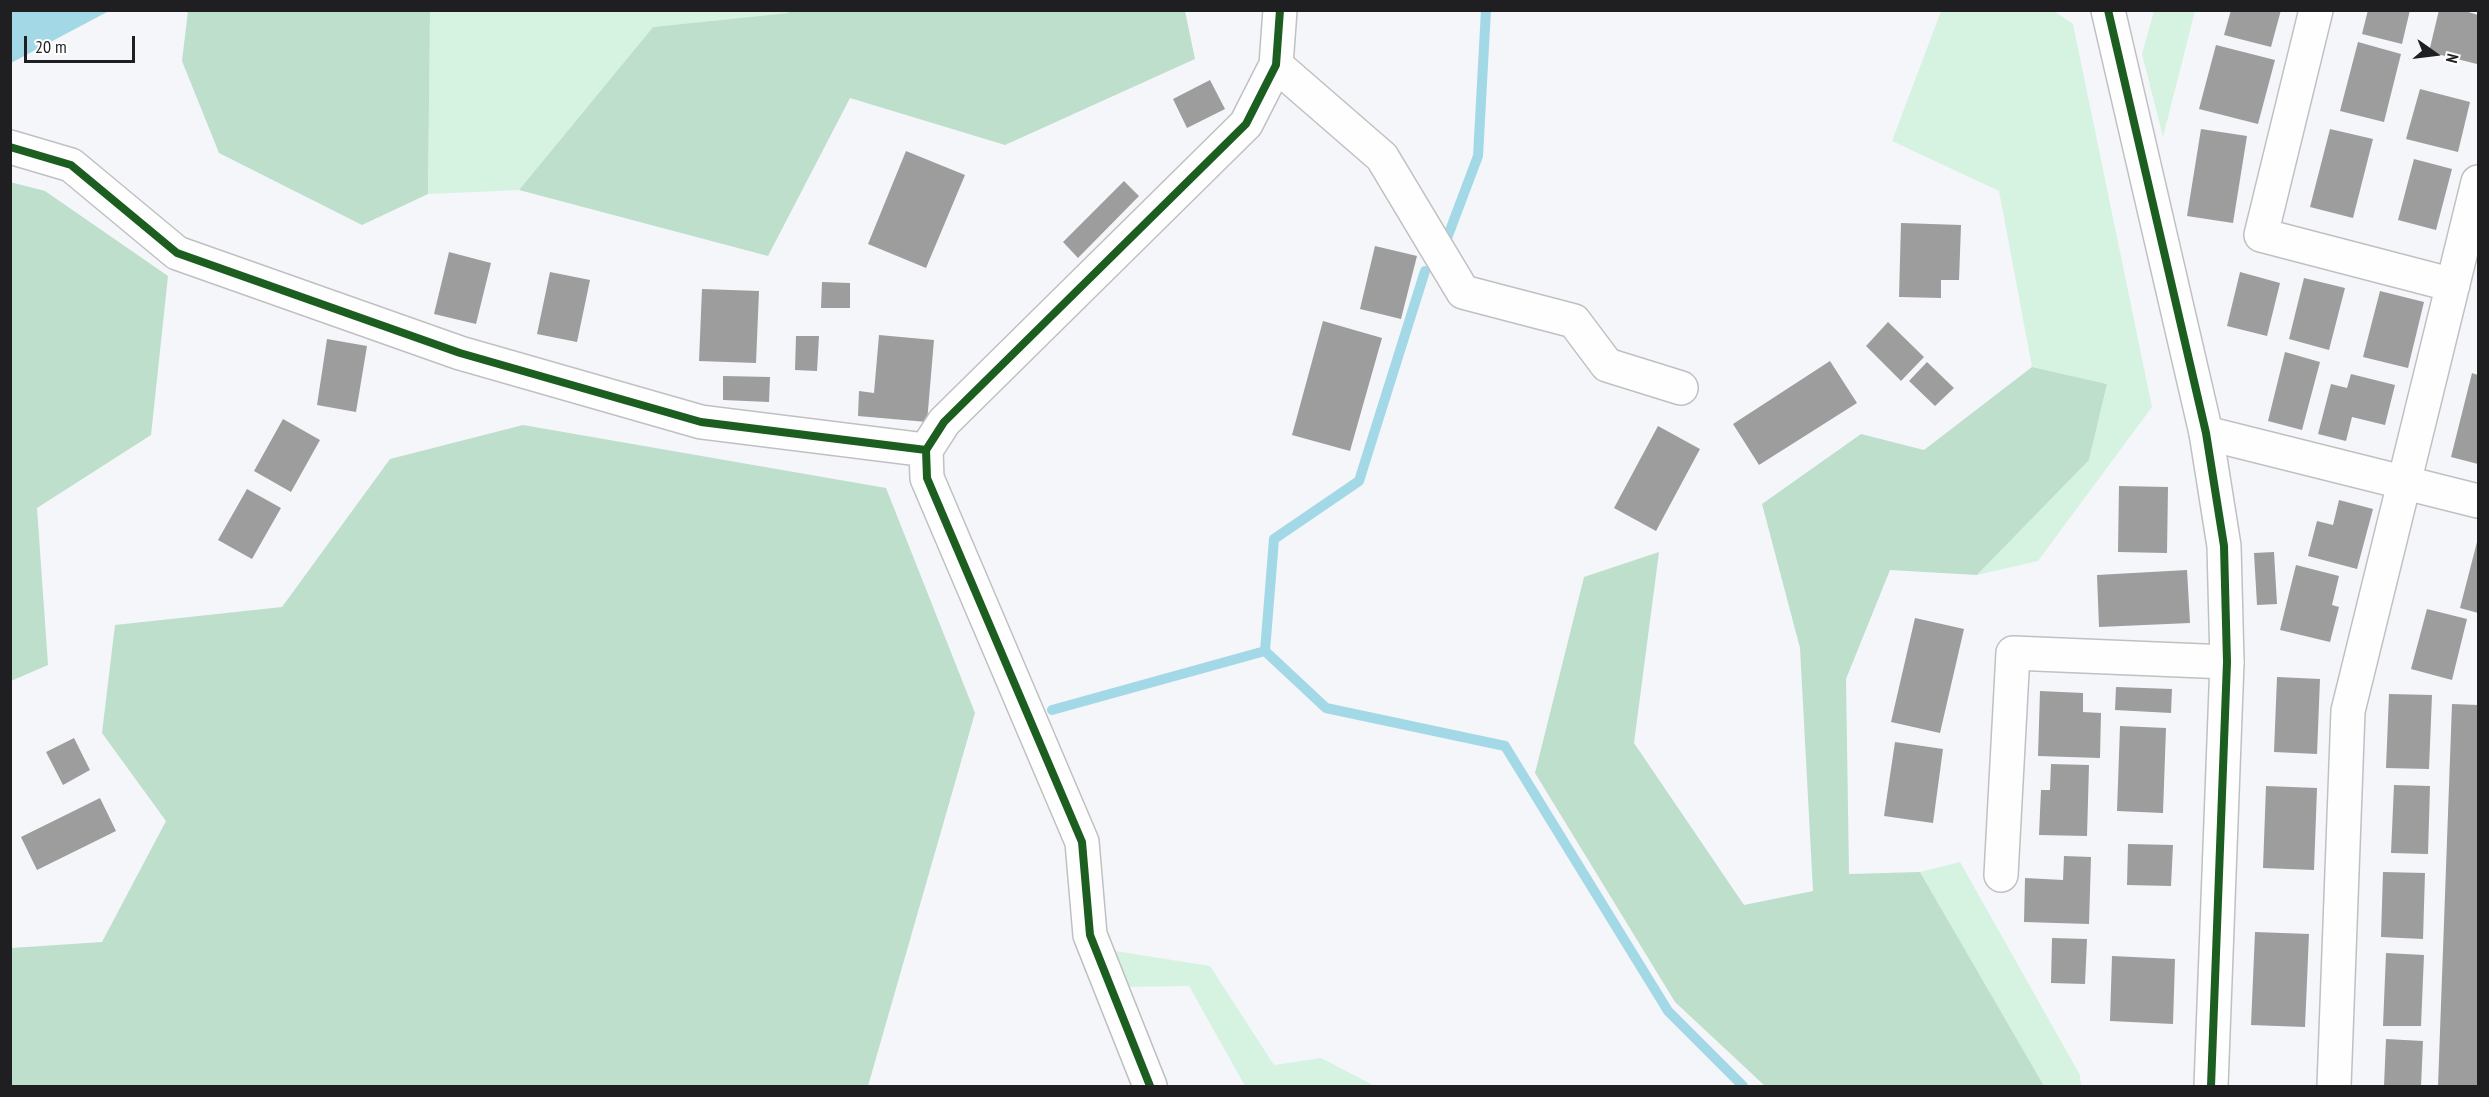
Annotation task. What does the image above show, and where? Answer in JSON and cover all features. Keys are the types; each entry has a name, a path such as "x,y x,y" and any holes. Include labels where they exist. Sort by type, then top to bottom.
{"street":[{"path":"1150,1086 1090,935 1082,842 927,478 926,450 945,422 1246,124 1276,64 1280,10"},
{"path":"2108,10 2206,433 2224,546 2227,662 2211,1086"},
{"path":"2316,10 2261,235 2453,285"},
{"path":"1276,64 1382,158 1464,292 1574,321 1607,365 1681,388"},
{"path":"10,147 71,165 177,253 460,353 701,422 926,450"},
{"path":"2334,1086 2348,711 2478,182"},
{"path":"2206,433 2478,501"},
{"path":"2001,875 2013,653 2227,662"}],"green space":[{"path":"188,11 430,11 428,194 362,225 219,153 182,61"},
{"path":"430,11 788,11 788,13 653,27 519,190 428,194"},
{"path":"788,11 1185,11 1195,59 1005,145 850,98 768,256 519,190 653,27 788,13"},
{"path":"1941,11 2054,11 2073,24 2152,407 2038,561 1977,575 2089,460 2107,384 2032,367 1999,191 1892,141"},
{"path":"2154,11 2195,11 2163,137 2142,54"},
{"path":"10,182 45,191 168,276 151,435 37,508 48,665 11,681"},
{"path":"2032,367 2107,384 2089,460 1977,575 1890,570 1846,679 1849,874 1920,872 2044,1086 1765,1086 1675,1002 1535,773 1584,577 1659,552 1634,743 1744,905 1813,891 1800,648 1762,504 1861,434 1924,450"},
{"path":"523,425 886,488 975,713 868,1086 11,1086 11,948 102,942 166,821 102,733 115,625 282,607 390,459"},
{"path":"1960,862 2080,1075 2081,1086 2044,1086 1920,872"},
{"path":"1115,951 1210,966 1274,1065 1321,1058 1375,1086 1245,1086 1189,986 1126,987"}],"water":[{"path":"11,10 109,10 109,11 11,63"}],"building":[{"path":"2231,10 2281,10 2271,47 2224,35"},
{"path":"2368,10 2410,10 2402,44 2362,34"},
{"path":"2439,10 2462,10 2478,15 2477,64 2429,52"},
{"path":"2358,42 2401,54 2384,122 2340,111"},
{"path":"2216,45 2275,60 2258,124 2199,109"},
{"path":"1210,80 1225,109 1187,128 1173,99"},
{"path":"2420,89 2470,102 2458,152 2406,139"},
{"path":"2201,129 2247,136 2233,223 2187,216"},
{"path":"2330,129 2373,139 2353,218 2310,207"},
{"path":"906,151 965,175 926,268 868,244"},
{"path":"2414,159 2452,169 2436,230 2398,220"},
{"path":"1124,181 1139,196 1078,258 1063,242"},
{"path":"1901,223 1961,225 1959,280 1941,280 1941,298 1899,297"},
{"path":"1375,246 1417,256 1401,319 1360,309"},
{"path":"449,252 491,263 476,324 434,314"},
{"path":"550,272 590,280 577,342 537,334"},
{"path":"2240,272 2280,283 2267,336 2227,326"},
{"path":"2304,278 2345,288 2329,350 2289,339"},
{"path":"822,282 850,283 850,308 821,308"},
{"path":"702,289 759,291 756,363 699,361"},
{"path":"2380,291 2424,302 2408,368 2363,357"},
{"path":"1323,321 1382,338 1350,451 1292,435"},
{"path":"1888,322 1924,357 1901,381 1866,346"},
{"path":"879,335 934,340 927,422 858,416 859,391 874,393"},
{"path":"796,336 819,336 817,371 795,370"},
{"path":"327,339 367,346 356,412 317,405"},
{"path":"2285,352 2320,362 2302,430 2268,421"},
{"path":"1830,361 1857,403 1759,465 1733,424"},
{"path":"1927,362 1954,388 1935,406 1909,381"},
{"path":"2472,373 2478,375 2478,464 2451,457"},
{"path":"2351,374 2395,385 2385,425 2352,417 2346,441 2318,434 2331,384 2347,388"},
{"path":"723,376 770,377 769,402 723,400"},
{"path":"283,419 320,440 291,492 254,471"},
{"path":"1658,426 1700,449 1656,531 1614,508"},
{"path":"2119,486 2168,487 2167,553 2118,552"},
{"path":"247,489 281,508 252,559 218,540"},
{"path":"2339,500 2373,509 2357,569 2308,556 2317,521 2333,525"},
{"path":"2478,538 2478,613 2460,608"},
{"path":"2274,552 2277,604 2257,605 2254,553"},
{"path":"2296,565 2339,576 2332,605 2339,607 2330,642 2280,630"},
{"path":"2187,570 2190,623 2099,627 2097,575"},
{"path":"2427,609 2467,619 2452,680 2411,669"},
{"path":"1915,618 1964,629 1940,733 1891,722"},
{"path":"2277,677 2320,679 2317,754 2274,752"},
{"path":"2116,687 2172,689 2171,713 2115,710"},
{"path":"2040,691 2083,693 2083,712 2101,713 2100,758 2038,756"},
{"path":"2389,694 2432,695 2429,769 2386,768"},
{"path":"2452,704 2478,705 2478,1086 2438,1086"},
{"path":"2120,726 2166,728 2163,813 2117,811"},
{"path":"74,738 90,770 63,785 46,752"},
{"path":"1895,742 1943,749 1933,823 1884,816"},
{"path":"2051,764 2089,765 2087,836 2039,835 2041,790 2050,790"},
{"path":"2394,785 2430,786 2428,854 2391,853"},
{"path":"2266,786 2317,788 2314,870 2263,868"},
{"path":"100,798 116,831 37,870 21,837"},
{"path":"2128,844 2173,845 2171,886 2127,885"},
{"path":"2064,856 2091,857 2089,924 2024,922 2025,878 2063,880"},
{"path":"2383,872 2425,873 2423,939 2381,937"},
{"path":"2255,932 2309,934 2305,1027 2251,1025"},
{"path":"2052,938 2087,939 2085,984 2051,983"},
{"path":"2386,953 2424,955 2421,1026 2383,1026"},
{"path":"2112,956 2175,959 2173,1024 2110,1021"},
{"path":"2386,1039 2423,1041 2421,1086 2384,1086"}],"waterway":[{"path":"1446,241 1478,156 1486,10"},
{"path":"1425,271 1359,481 1274,539 1265,651 1326,708 1505,746 1668,1011 1743,1086"},
{"path":"1052,710 1265,651"}],"cycle path":[{"path":"1150,1086 1090,935 1082,842 927,478 926,450 944,422 1246,124 1276,65 1280,10"},
{"path":"2108,10 2206,433 2224,546 2227,662 2211,1086"},
{"path":"10,147 71,165 177,253 460,353 701,422 926,450"}]}
